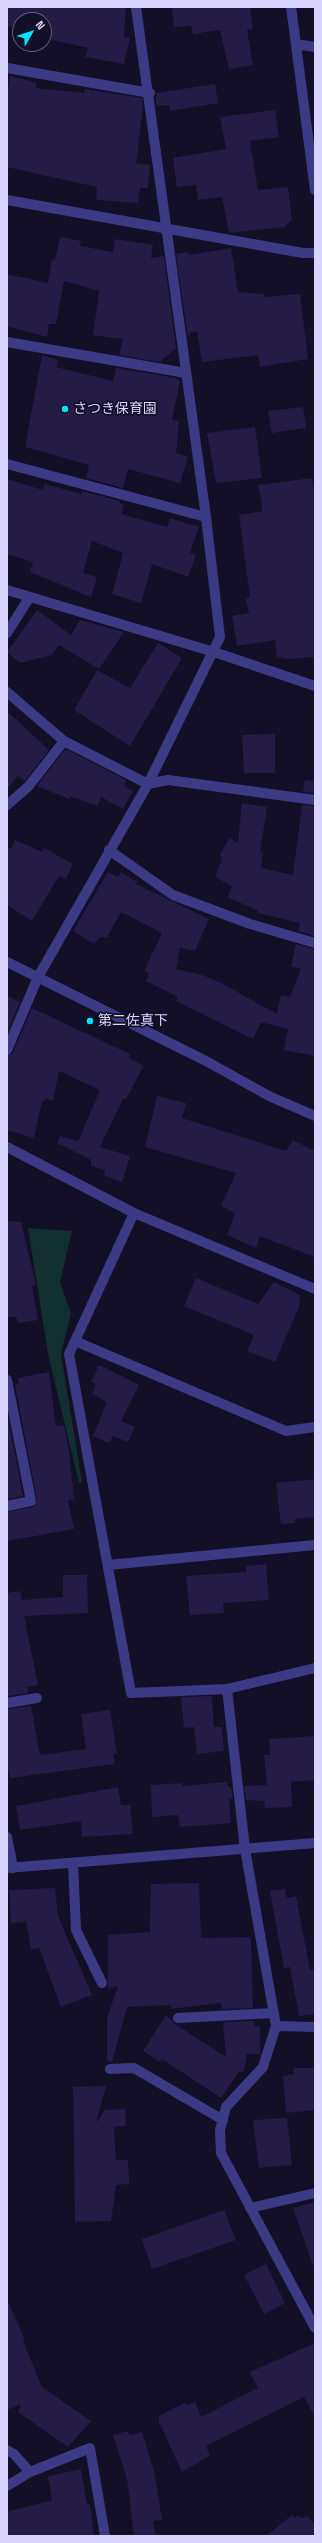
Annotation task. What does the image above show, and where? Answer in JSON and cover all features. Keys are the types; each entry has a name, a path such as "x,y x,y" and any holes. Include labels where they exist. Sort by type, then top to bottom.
{"street":[{"path":"7,1050 38,977 109,850 148,784 214,652 220,637 206,517 166,228 150,93 136,7"},
{"path":"291,7 315,190"},
{"path":"296,44 315,47"},
{"path":"7,68 150,93"},
{"path":"7,200 303,253 315,253"},
{"path":"7,342 186,373"},
{"path":"7,464 206,517"},
{"path":"7,590 28,598 214,652 315,686"},
{"path":"7,634 28,598"},
{"path":"7,692 64,742 148,784 168,780 315,800"},
{"path":"7,805 28,787 64,742"},
{"path":"109,850 173,895 250,924 315,943"},
{"path":"7,962 206,1061 269,1096 315,1116"},
{"path":"7,1147 134,1213 315,1289"},
{"path":"134,1213 70,1354 131,1693 227,1688 315,1668"},
{"path":"75,1341 286,1431 315,1427"},
{"path":"7,1380 31,1501 7,1506"},
{"path":"108,1565 315,1545"},
{"path":"227,1688 245,1849 276,2026 263,2067 226,2107 220,2130 222,2153 315,2328"},
{"path":"7,1703 37,1698"},
{"path":"7,1837 10,1868 315,1843"},
{"path":"73,1863 76,1930 102,1983"},
{"path":"178,2018 274,2013"},
{"path":"276,2026 315,2027"},
{"path":"110,2069 134,2068 223,2120"},
{"path":"250,2208 315,2193"},
{"path":"7,2486 30,2472 90,2448 104,2536"},
{"path":"7,2450 14,2454 30,2472"}],"green space":[{"path":"28,1228 72,1231 60,1282 71,1314 61,1354 82,1482 79,1483 48,1354"}],"building":[{"path":"7,7 126,7 124,37 130,38 124,64 85,57 88,48 52,40 52,12 12,12 12,27 7,26"},
{"path":"172,7 250,7 253,29 247,30 253,65 229,69 220,30 193,34 191,26 174,27"},
{"path":"10,76 37,83 36,88 84,93 85,89 142,98 143,107 136,163 150,165 148,188 140,188 138,203 96,200 97,187 7,167 7,95"},
{"path":"215,84 218,103 170,111 169,105 156,106 156,93"},
{"path":"275,110 279,137 250,141 258,190 288,187 292,220 284,227 229,233 222,197 198,200 196,185 177,187 173,158 226,149 220,117"},
{"path":"60,237 81,241 80,246 113,252 115,239 153,245 151,258 164,256 176,348 160,362 119,355 123,339 93,335 99,291 64,281 56,324 49,324 47,337 7,326 7,274 48,283 52,259 55,260"},
{"path":"231,248 238,292 264,294 265,297 300,294 308,359 260,367 258,355 202,362 197,331 189,333 188,338 176,254 188,252 189,255"},
{"path":"42,355 58,360 56,367 113,381 116,368 176,378 180,381 172,420 179,421 176,453 188,457 180,483 128,469 123,488 86,478 89,465 25,447"},
{"path":"303,407 306,428 272,433 268,411"},
{"path":"255,427 262,478 216,483 207,433"},
{"path":"312,478 315,499 315,657 287,659 277,657 275,640 237,646 232,616 249,613 246,599 250,597 239,515 263,511 258,485"},
{"path":"7,479 43,490 45,484 82,494 82,491 120,501 119,503 124,505 121,514 167,527 170,518 199,527 190,553 196,555 188,577 152,564 141,603 112,594 123,553 92,541 83,573 97,577 91,597 30,572 33,562 7,554"},
{"path":"37,610 71,635 80,620 124,632 99,669 59,645 52,655 20,663 7,652"},
{"path":"158,643 182,658 130,746 74,710 97,670 130,688"},
{"path":"7,711 49,750 25,781 18,776 7,789"},
{"path":"275,734 275,773 244,773 242,735"},
{"path":"68,750 126,780 124,786 133,791 123,809 101,797 97,806 70,796 69,799 37,786 64,751"},
{"path":"305,780 315,781 315,793 303,792"},
{"path":"242,803 267,807 260,852 263,853 261,868 293,875 302,805 315,806 315,936 298,931 300,923 258,913 258,911 228,897 232,886 215,877 222,859 220,855 229,838 238,843"},
{"path":"15,840 42,852 44,848 73,864 66,879 59,876 32,921 7,905 7,847 11,849"},
{"path":"108,872 118,877 121,872 137,882 136,884 209,919 195,951 180,948 176,969 202,975 221,983 277,1014 281,995 290,997 301,968 291,967 296,944 315,949 315,1056 284,1050 288,1029 261,1022 253,1039 176,1001 178,997 146,981 149,974 144,971 162,933 121,912 107,938 100,937 94,944 73,931"},
{"path":"7,996 20,1002 7,1033"},
{"path":"32,1008 130,1054 129,1058 144,1066 126,1099 123,1099 100,1147 130,1156 122,1182 104,1175 105,1170 91,1166 91,1160 57,1143 60,1136 78,1141 100,1090 59,1071 53,1101 45,1098 44,1102 42,1101 34,1138 7,1130 7,1056 13,1053"},
{"path":"157,1096 186,1103 182,1118 286,1151 293,1140 315,1151 315,1257 260,1236 256,1248 227,1235 235,1213 221,1206 236,1173 145,1147"},
{"path":"7,1221 21,1222 36,1285 32,1286 38,1320 18,1323 16,1317 7,1317"},
{"path":"196,1278 258,1304 274,1282 300,1295 299,1307 275,1362 247,1351 254,1335 184,1306"},
{"path":"99,1365 139,1385 121,1421 135,1427 128,1442 113,1436 109,1443 93,1436 107,1402 92,1394 96,1384 91,1382"},
{"path":"49,1372 56,1426 64,1425 69,1452 74,1499 68,1500 74,1529 7,1541 7,1512 33,1507 37,1500 15,1385 19,1384 18,1378"},
{"path":"7,1413 23,1496 7,1499"},
{"path":"315,1479 315,1517 295,1519 295,1523 281,1524 276,1483"},
{"path":"266,1564 269,1600 223,1603 224,1613 190,1615 186,1576 246,1572 246,1566"},
{"path":"63,1575 87,1575 88,1613 24,1616 38,1685 27,1687 28,1693 7,1696 7,1593 20,1591 22,1600 63,1597"},
{"path":"212,1696 214,1727 222,1727 224,1751 197,1754 194,1727 184,1728 181,1697"},
{"path":"31,1706 40,1755 86,1749 81,1714 110,1710 117,1754 113,1754 115,1764 10,1778 7,1764 7,1709"},
{"path":"315,1736 315,1780 291,1782 292,1807 265,1808 264,1801 246,1800 244,1786 267,1785 264,1755 270,1755 269,1739"},
{"path":"227,1782 228,1787 231,1787 233,1799 229,1799 231,1823 180,1827 178,1815 152,1817 151,1785 182,1783 182,1786"},
{"path":"118,1787 121,1805 130,1805 133,1834 82,1837 81,1821 20,1830 16,1806"},
{"path":"199,1883 201,1938 251,1937 253,2008 222,2009 221,2003 170,2009 172,2005 127,2007 112,2062 107,2061 107,2018 118,1986 108,1989 108,1935 150,1932 151,1884"},
{"path":"55,1888 58,1916 92,1995 61,2007 39,1948 31,1950 26,1922 11,1923 9,1890"},
{"path":"285,1889 287,1898 296,1896 310,1970 315,1969 315,2014 299,2016 290,1967 284,1968 270,1891"},
{"path":"166,2015 175,2024 226,2057 223,2022 254,2021 255,2026 260,2026 260,2054 247,2054 244,2071 239,2072 221,2098 162,2059 160,2062 143,2051"},
{"path":"294,2068 314,2068 315,2110 286,2113 283,2076 294,2074"},
{"path":"106,2086 96,2123 105,2110 125,2109 126,2126 114,2127 116,2160 128,2160 129,2184 116,2185 111,2221 75,2222 73,2087"},
{"path":"287,2118 292,2165 259,2168 253,2120"},
{"path":"315,2202 315,2264 313,2265 293,2208"},
{"path":"224,2210 236,2240 152,2269 142,2239"},
{"path":"266,2264 285,2303 264,2314 244,2275"},
{"path":"7,2299 25,2340 23,2341 42,2387 91,2421 68,2447 18,2412 21,2404 7,2410"},
{"path":"315,2343 315,2417 304,2397 206,2446 210,2456 182,2472 159,2422 159,2416 185,2403 187,2405 195,2402 201,2417 258,2388 250,2372"},
{"path":"128,2431 129,2435 142,2432 155,2475 162,2520 153,2521 156,2536 134,2536 127,2479 113,2435"},
{"path":"81,2469 87,2504 90,2504 94,2536 7,2536 7,2512 52,2500 48,2476"},
{"path":"292,2515 295,2518 298,2515 302,2518 307,2516 315,2525 315,2536 266,2536"}],"place":[{"name":"さつき保育園","path":"65,409"},
{"name":"第二佐真下","path":"90,1021"}]}
